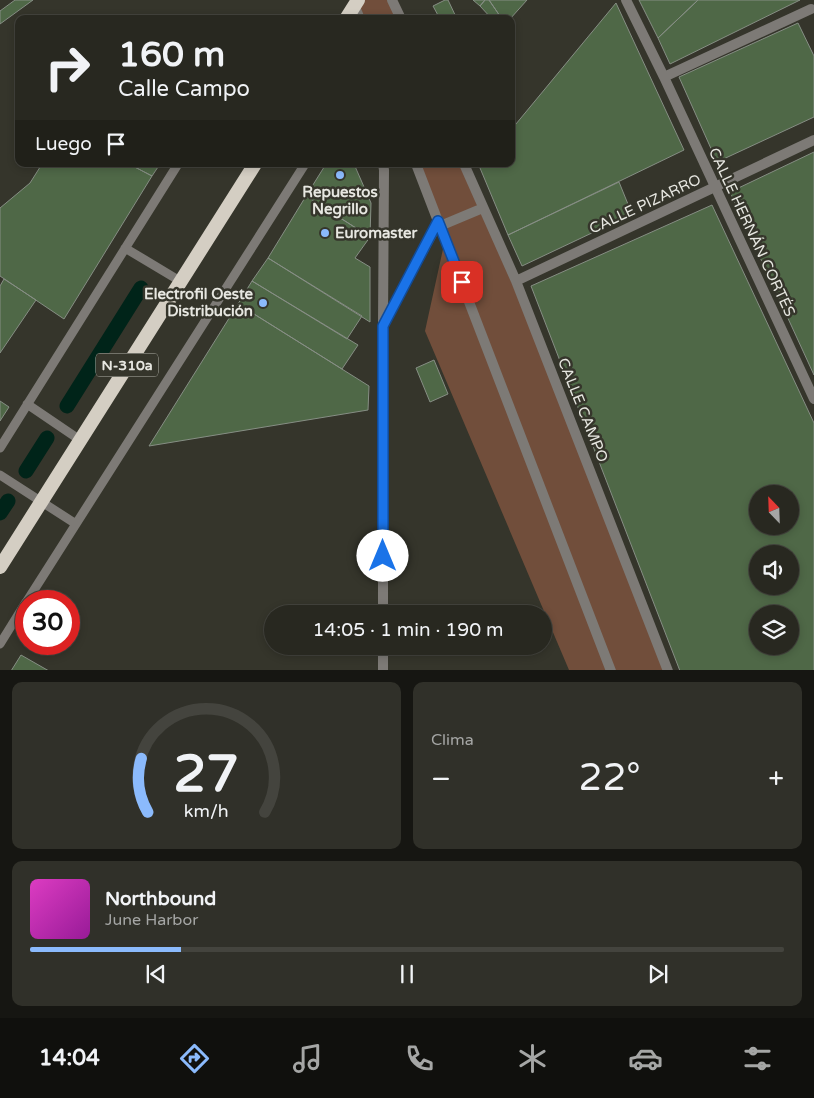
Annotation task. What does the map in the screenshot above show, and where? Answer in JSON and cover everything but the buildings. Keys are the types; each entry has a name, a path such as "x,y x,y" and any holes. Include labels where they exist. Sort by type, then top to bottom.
{"highway":[{"path":"348,15 356,3"},
{"name":"N-310a","path":"0,567 253,167"}],"street":[{"path":"392,0 399,15"},
{"name":"CALLE HERNÁN CORTÉS","path":"626,0 664,77 814,399"},
{"path":"664,77 811,9"},
{"name":"CALLE PIZARRO","path":"516,281 814,140"},
{"path":"383,167 383,605"},
{"path":"417,167 611,670"},
{"name":"CALLE CAMPO","path":"465,167 516,281 668,670"},
{"path":"383,326 439,224 483,208"},
{"path":"383,655 383,670"}],"lane":[{"path":"0,448 176,167"},
{"path":"34,590 303,167"},
{"path":"125,248 180,282"},
{"path":"27,404 80,440"},
{"path":"0,475 76,524"},
{"path":"0,644 15,620"}],"shaded area":[{"path":"358,0 392,0 399,15 360,15"},
{"path":"417,167 465,167 668,670 569,670 552,630 552,605 541,605 425,331 445,240"}],"waterway":[{"path":"67,406 141,288"},
{"path":"26,471 47,438"},
{"path":"0,513 8,501"}],"place":[{"name":"Repuestos Negrillo","path":"340,175"},
{"name":"Euromaster","path":"325,233"},
{"name":"Electrofil Oeste Distribución","path":"263,303"}],"route":[{"path":"383,556 383,326 438,221 462,282"}]}
